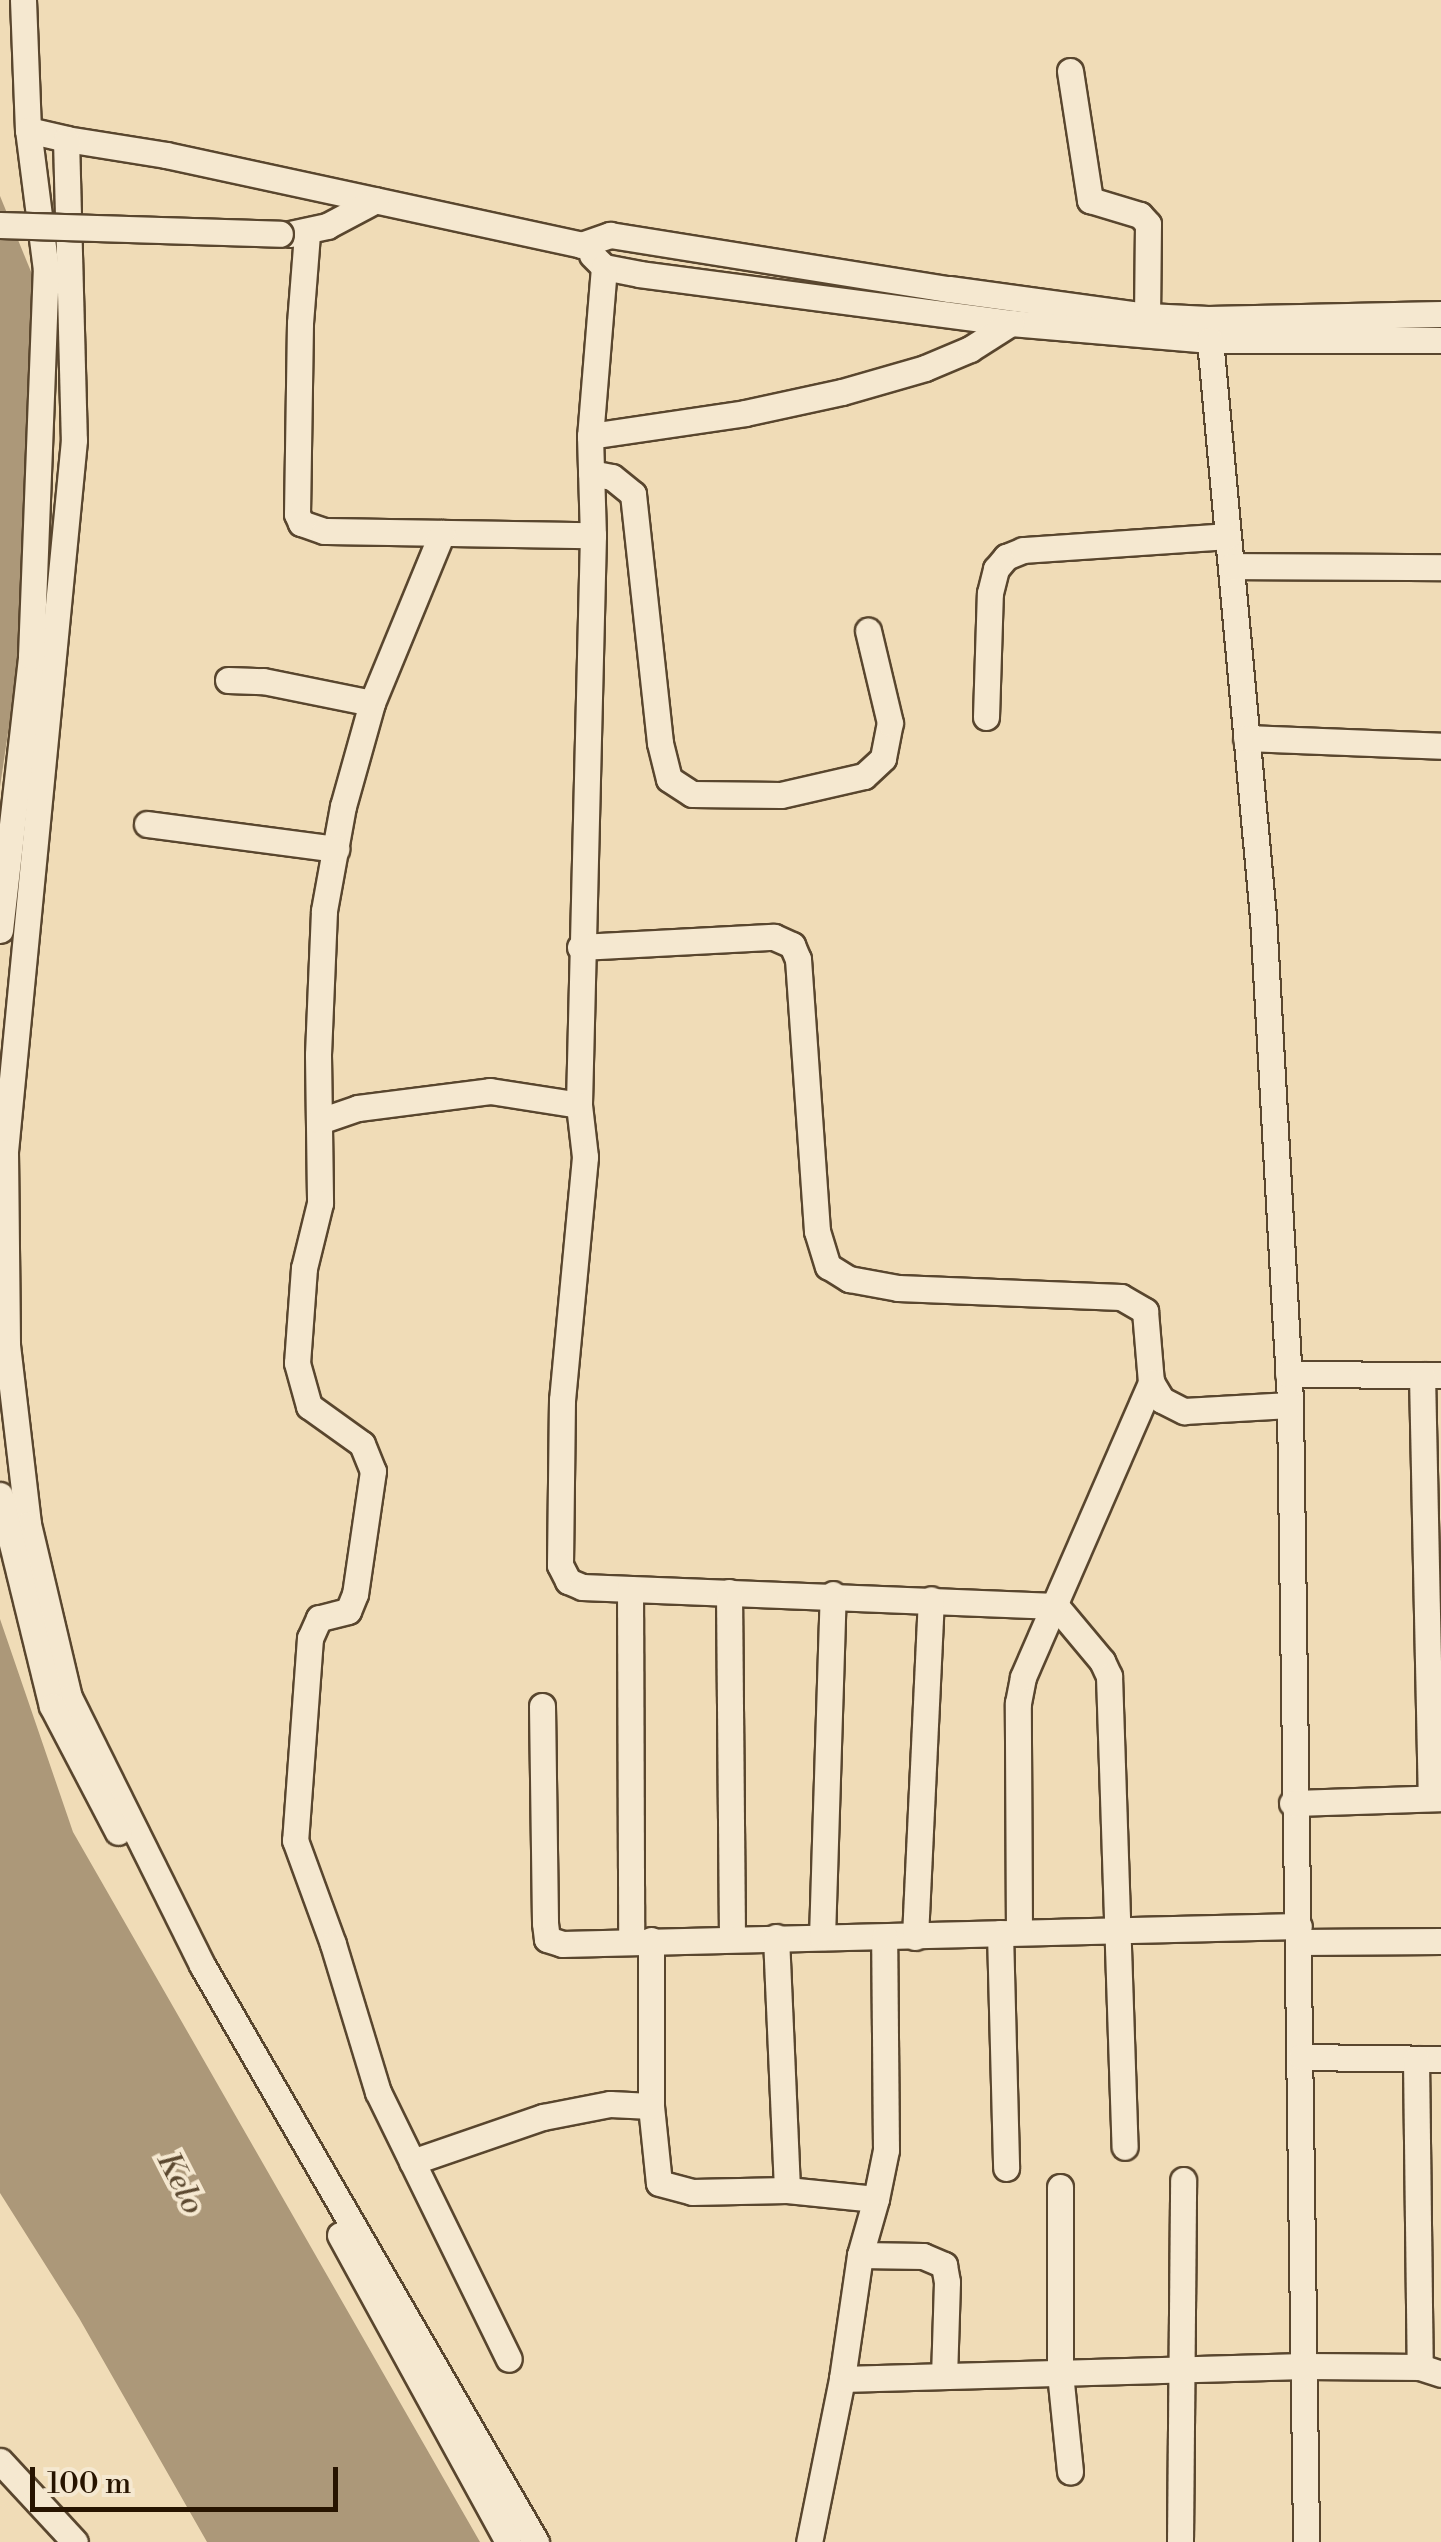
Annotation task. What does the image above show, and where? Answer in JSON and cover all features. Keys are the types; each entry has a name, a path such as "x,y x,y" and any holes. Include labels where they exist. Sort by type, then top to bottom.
{"street":[{"path":"0,930 30,656 46,270 28,130 23,0"},
{"path":"1070,71 1090,200 1140,215 1148,224 1147,316"},
{"path":"28,130 166,155 582,244 610,235 949,290 1147,316 1208,320 1441,314"},
{"path":"66,139 74,440 6,1152 7,1346 28,1524 69,1697 202,1965 536,2542"},
{"path":"0,226 293,234 376,200"},
{"path":"293,234 300,323 297,514 301,522 324,531 593,535"},
{"path":"582,244 604,267 1011,323 1210,340 1441,340"},
{"path":"604,267 590,436 593,535 580,948 579,1105 585,1157 562,1400 560,1564 568,1580 582,1587 833,1594 1056,1606 1102,1661 1109,1676 1124,2146"},
{"path":"590,436 745,412 842,392 926,368 970,349 1011,323"},
{"path":"1210,340 1262,917 1290,1405 1292,1803 1299,1934 1306,2542"},
{"path":"591,473 612,477 633,494 660,744 669,779 692,794 781,795 864,776 883,758 890,723 868,631"},
{"path":"442,532 372,703 324,911 318,1055 320,1202 304,1268 296,1362 308,1406 362,1444 373,1472 355,1594 348,1611 318,1618 310,1638 295,1840 378,2092 509,2359"},
{"path":"986,717 990,593 996,569 1006,557 1023,550 1228,536"},
{"path":"1231,566 1441,567"},
{"path":"228,680 263,682 372,703"},
{"path":"1246,738 1441,746"},
{"path":"147,824 336,849"},
{"path":"580,948 774,938 792,944 798,959 817,1232 828,1266 849,1279 898,1288 1121,1298 1136,1302 1145,1311 1151,1382 1162,1400 1184,1411 1290,1405"},
{"path":"320,1121 358,1108 490,1091 579,1105"},
{"path":"1288,1374 1431,1375 1436,1798 1292,1803"},
{"path":"1006,2168 1018,1703 1023,1677 1151,1382"},
{"path":"0,1495 52,1706 68,1740 508,2542"},
{"path":"630,1589 641,1941 659,2183 692,2192 786,2190 876,2199"},
{"path":"729,1592 732,1937"},
{"path":"822,1937 833,1594"},
{"path":"916,1937 931,1599"},
{"path":"542,1706 547,1939 562,1944 732,1937 1117,1931 1441,1940"},
{"path":"776,1937 786,2190"},
{"path":"809,2542 842,2379 860,2254 886,2150 884,1937"},
{"path":"842,2379 1304,2366 1431,2371 1428,2059 1300,2057"},
{"path":"412,2162 543,2117 610,2104 651,2106"},
{"path":"1180,2542 1183,2180"},
{"path":"1060,2187 1060,2373 1070,2472"},
{"path":"860,2254 923,2256 944,2265 948,2282 944,2376"},
{"path":"0,2461 75,2542"}],"water":[{"path":"0,196 41,296 34,556 0,787"},
{"name":"Kelo","path":"0,1619 73,1832 480,2542 207,2542 79,2318 0,2193"}]}
